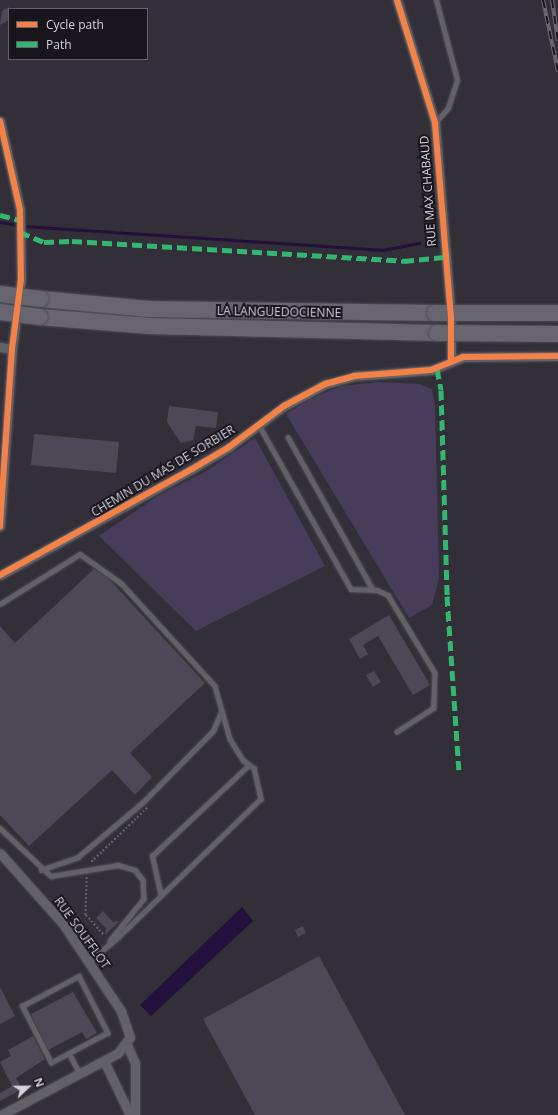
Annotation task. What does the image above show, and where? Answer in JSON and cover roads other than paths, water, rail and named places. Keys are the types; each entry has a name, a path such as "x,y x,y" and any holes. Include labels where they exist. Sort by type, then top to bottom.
{"highway":[{"name":"LA LANGUEDOCIENNE","path":"0,294 149,309 435,313 558,313"},
{"name":"LA LANGUEDOCIENNE","path":"0,312 40,317 149,326 437,333 558,334"}],"street":[{"name":"RUE MAX CHABAUD","path":"397,0 435,124 451,318 451,362"},
{"path":"0,121 20,220 21,279 12,349 0,527"},
{"path":"0,347 12,349"},
{"name":"CHEMIN DU MAS DE SORBIER","path":"0,575 185,473 259,425 298,397 339,379 431,370 462,357 558,356"},
{"name":"RUE SOUFFLOT","path":"0,854 41,897 89,962 121,1011 135,1063 135,1115"},
{"path":"1,1115 104,1061 128,1041"},
{"path":"104,1061 130,1115"}],"lane":[{"path":"435,124 448,108 457,80 436,0"},
{"path":"259,425 351,589 373,590 388,595 434,673 434,708 397,732"},
{"path":"288,437 373,590"},
{"path":"0,604 80,554 121,583 215,686 220,712 230,739 249,765 254,768 261,799 161,896 89,962"},
{"path":"40,870 78,856 143,802 213,731 220,712"},
{"path":"161,896 152,856 249,765"},
{"path":"0,828 40,870 51,876 118,865 135,870 143,880 144,899 110,942"},
{"path":"79,976 108,1033 69,1053 51,1063 22,1006 79,976"},
{"path":"69,1053 80,1074"}],"waterway":[{"path":"0,222 18,225"},
{"path":"23,226 383,250 419,243"}],"railway":[{"path":"543,0 558,71"},
{"path":"552,0 558,41"}]}
